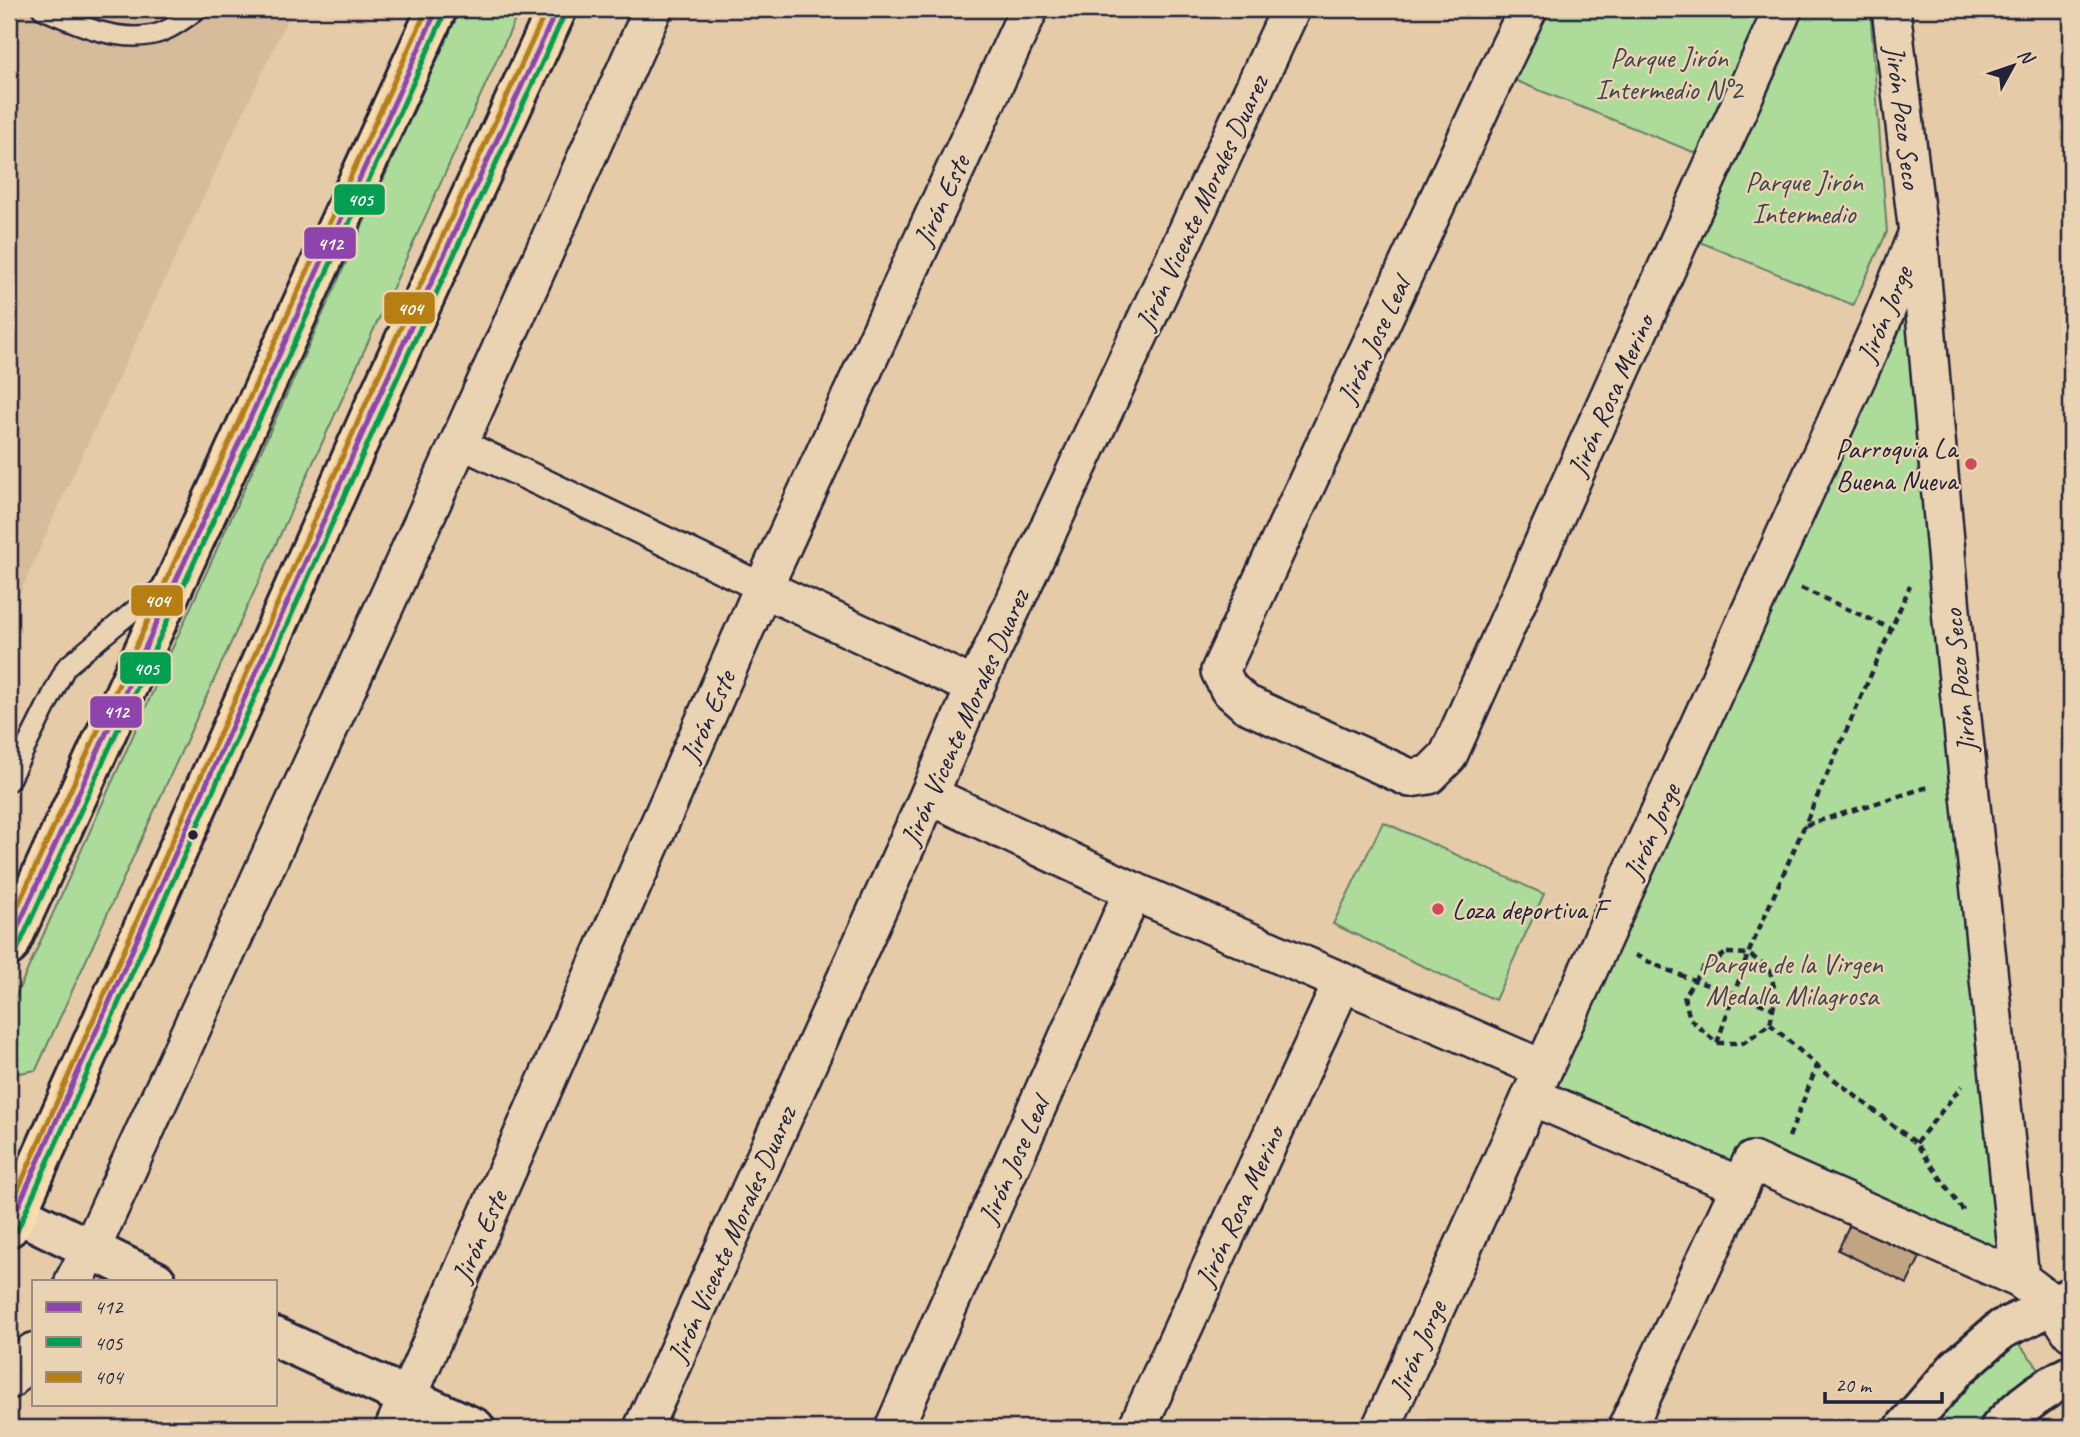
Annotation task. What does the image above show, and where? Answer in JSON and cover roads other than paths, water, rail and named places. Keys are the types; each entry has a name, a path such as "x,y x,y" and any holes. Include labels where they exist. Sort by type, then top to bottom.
{"main road":[{"path":"9,946 437,9"},
{"path":"13,1220 376,403 557,9"}],"street":[{"path":"82,1266 459,443 653,9"},
{"name":"Jirón Este","path":"400,1414 763,588 1029,9"},
{"name":"Jirón Vicente Morales Duarez","path":"643,1428 929,795 975,687 1291,9"},
{"name":"Jirón Jose Leal","path":"1429,775 1409,778 1246,704 1229,689 1220,671 1528,9"},
{"name":"Jirón Rosa Merino","path":"1429,775 1448,756 1783,9"},
{"name":"Jirón Pozo Seco","path":"1891,9 1918,233 1952,621 2020,1279"},
{"name":"Jirón Jorge","path":"1381,1428 1878,330 1918,233"},
{"path":"459,443 975,687"},
{"path":"929,795 1133,891 1342,983 1537,1083 2020,1279 2065,1311"},
{"name":"Jirón Jose Leal","path":"894,1428 1133,891"},
{"name":"Jirón Rosa Merino","path":"1137,1428 1342,983"},
{"path":"1627,1428 1756,1173"},
{"path":"13,1220 82,1266 151,1280"},
{"path":"1905,1428 1956,1368 2002,1329 2065,1311"},
{"path":"276,1338 400,1414 475,1428"},
{"path":"9,1380 32,1353"},
{"path":"2000,1428 2012,1415 2052,1384 2071,1375"}],"lane":[{"path":"41,9 79,25 129,36 161,32 198,9"},
{"path":"9,781 66,667 178,574"}],"place":[{"name":"Parroquia La Buena Nueva","path":"1971,464"},
{"name":"Loza deportiva F","path":"1438,909"}],"park label":[{"name":"Parque Jirón Intermedio N°2","path":"1669,73"},
{"name":"Parque Jirón Intermedio","path":"1804,197"},
{"name":"Parque de la Virgen Medalla Milagrosa","path":"1792,979"}]}
